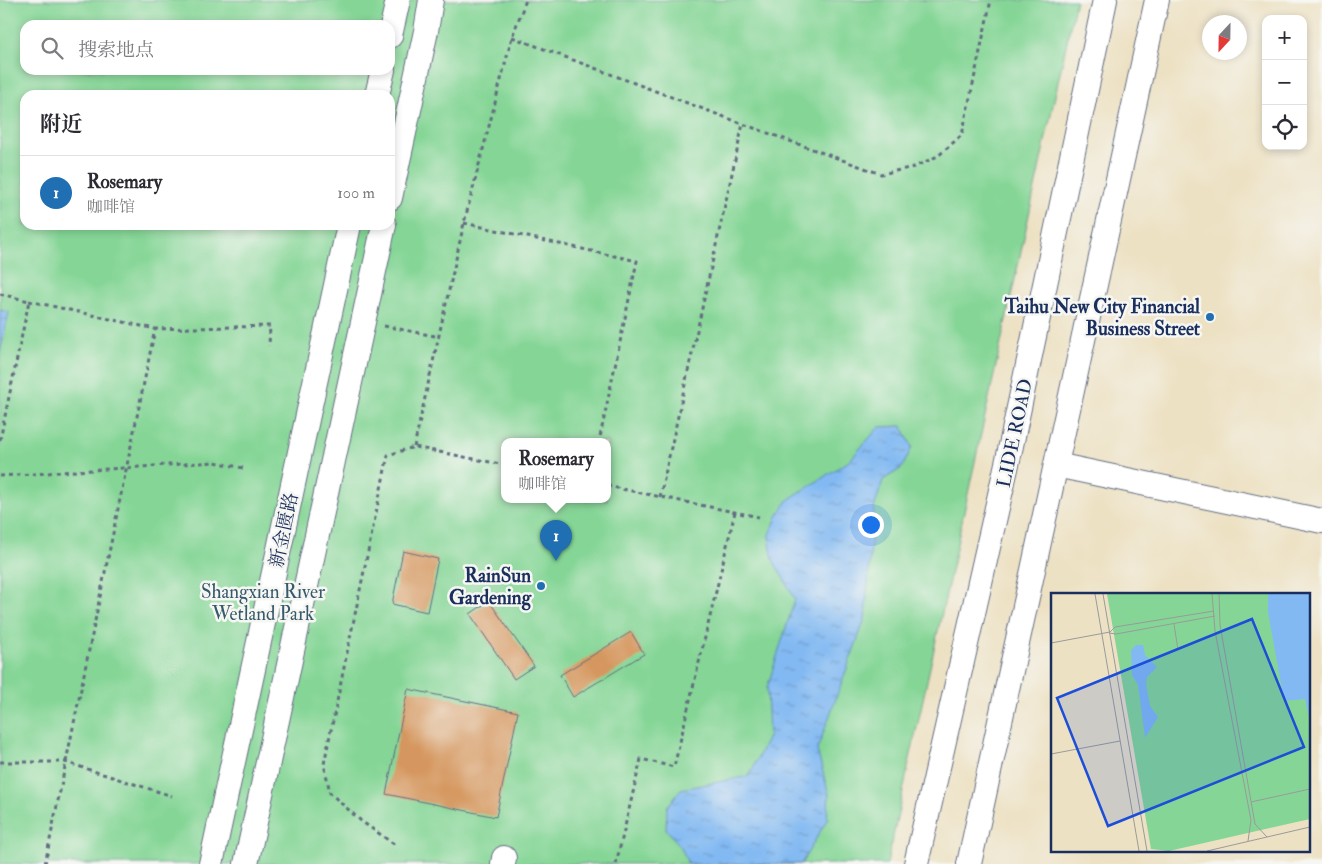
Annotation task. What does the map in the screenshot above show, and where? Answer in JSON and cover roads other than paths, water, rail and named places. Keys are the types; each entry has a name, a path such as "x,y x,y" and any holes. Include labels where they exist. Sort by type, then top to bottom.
{"street":[{"path":"394,20 398,0"},
{"path":"395,175 431,0"},
{"name":"LIDE ROAD","path":"916,864 1007,465 1105,0"},
{"path":"969,864 1157,0"},
{"path":"378,90 382,75"},
{"name":"新金匮路","path":"211,864 348,230"},
{"name":"新金匮路","path":"246,864 383,230"},
{"path":"1056,465 1322,521"}],"water":[{"path":"0,310 9,312 0,353"},
{"path":"902,426 912,447 902,468 883,480 874,509 865,619 817,750 829,795 827,820 801,864 688,864 681,847 666,829 667,807 681,789 749,776 769,735 767,688 795,599 773,560 769,537 777,516 789,499 849,461 879,427"}],"place":[{"name":"Taihu New City Financial Business Street","path":"1210,317"},
{"name":"Rosemary","path":"556,561"},
{"name":"RainSun Gardening","path":"541,586"}],"park label":[{"name":"Shangxian River Wetland Park","path":"263,602"}]}
